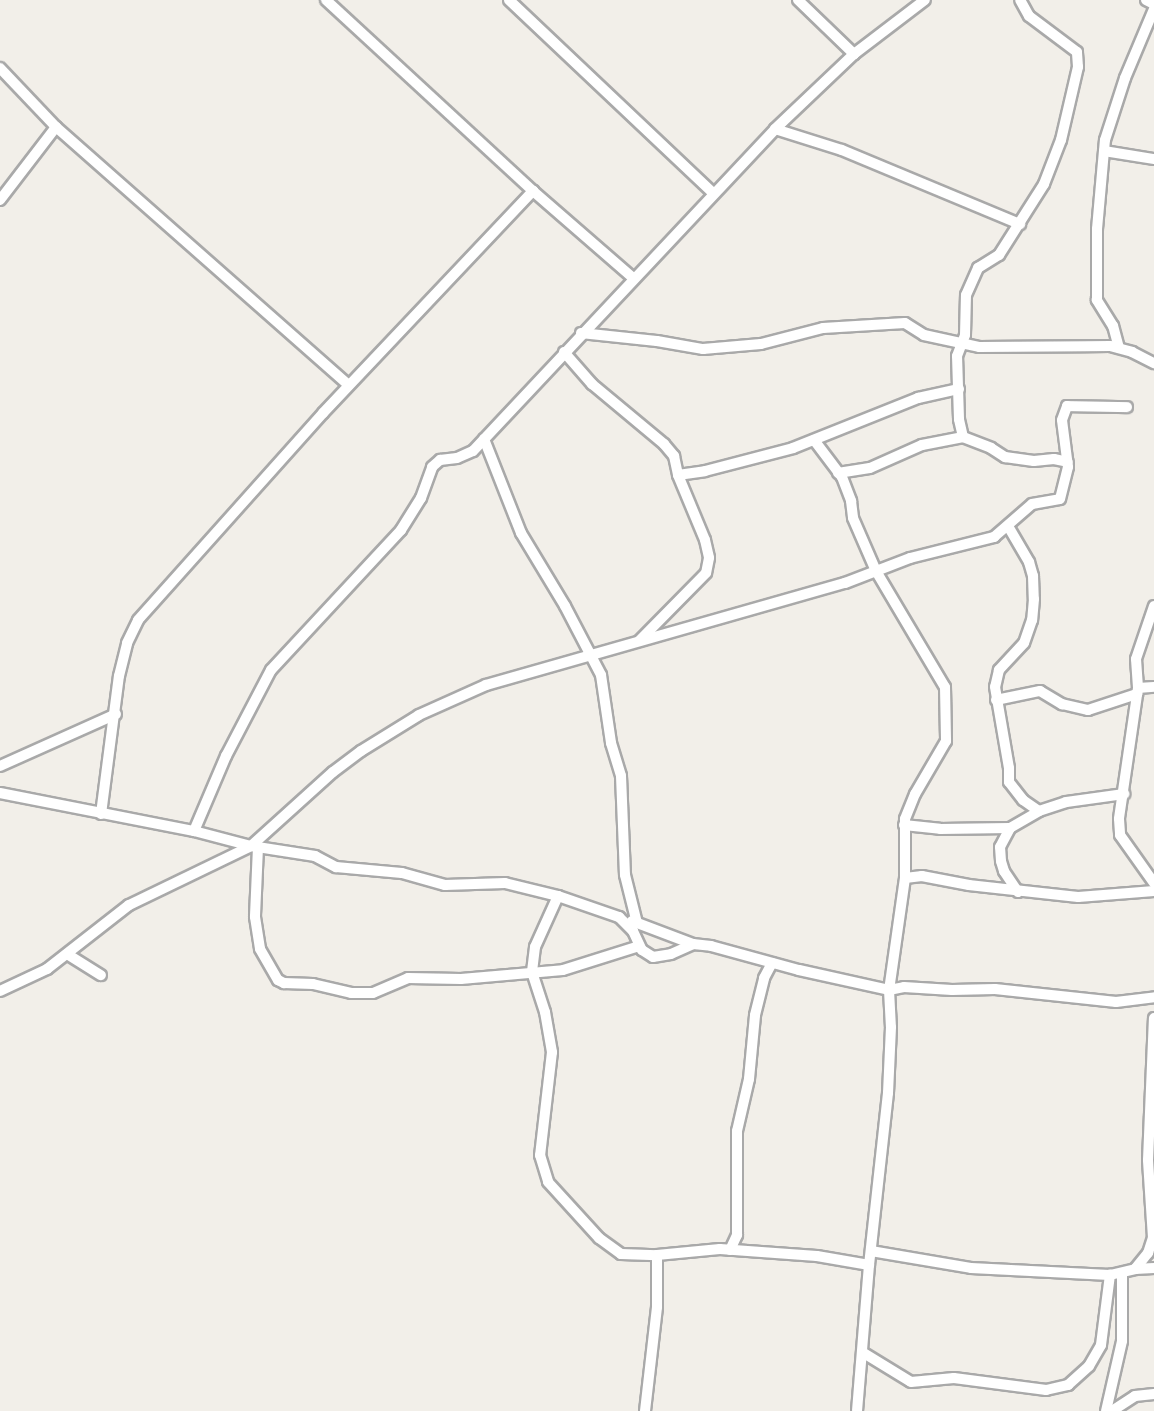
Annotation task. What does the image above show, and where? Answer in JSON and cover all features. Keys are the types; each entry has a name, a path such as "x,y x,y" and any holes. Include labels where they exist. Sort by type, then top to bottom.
{"street":[{"path":"326,0 533,191 633,278"},
{"path":"509,0 713,193"},
{"path":"798,0 854,54"},
{"path":"194,831 231,746 271,670 401,530 421,498 432,467 440,460 466,455 484,439 581,333 775,129 854,54 926,0"},
{"path":"963,437 959,418 957,356 965,335 964,302 978,268 999,255 1044,184 1062,140 1078,58 1077,52 1029,16 1020,0"},
{"path":"1146,0 1154,4"},
{"path":"1119,348 1113,326 1097,300 1096,247 1104,151 1122,88 1154,9"},
{"path":"0,68 56,127 349,385"},
{"path":"0,200 56,127"},
{"path":"775,129 842,150 1020,224"},
{"path":"1104,151 1154,159"},
{"path":"101,814 116,714 119,676 127,643 138,621 349,385 533,191"},
{"path":"581,333 657,340 703,349 761,344 823,328 905,323 924,335 962,344 1003,348 1078,345 1119,348 1154,363"},
{"path":"564,352 577,369 615,406 664,444 674,456 678,475 705,540 709,558 706,573 637,643"},
{"path":"678,475 705,471 814,440 918,398 959,389"},
{"path":"0,991 47,969 129,905 254,847 333,772 361,751 419,715 486,685 637,643 876,571 910,558 994,537 1032,504 1060,499 1068,462 1062,420 1067,406 1127,406"},
{"path":"838,473 870,468 922,445 963,437 991,448 1005,458 1068,462"},
{"path":"484,439 521,533 601,675 611,743 621,776 625,874 637,922"},
{"path":"814,440 838,473 851,501 853,518 876,571 945,687 946,741 915,794 904,825 905,878 889,990 891,1027 888,1093 869,1265 857,1411"},
{"path":"1008,526 1029,562 1033,576 1034,599 1032,620 1024,643 999,670 995,687 996,700 1009,768 1009,782 1023,800 1039,811"},
{"path":"1154,606 1136,659 1137,691 1119,819 1120,835 1154,883"},
{"path":"996,700 1040,691 1062,704 1088,710 1137,691 1154,687"},
{"path":"0,766 116,714"},
{"path":"0,793 194,831 254,847 315,856 336,867 402,873 445,885 505,883 558,896 637,922 693,944 711,946 772,963 889,990 904,987 952,990 995,989 1116,1002 1154,997"},
{"path":"1018,892 1004,871 1001,861 1000,847 1010,828 1039,811 1066,802 1124,794"},
{"path":"1023,800 1023,819"},
{"path":"904,825 940,829 1010,828"},
{"path":"254,847 255,916 260,949 278,980 284,983 313,984 351,993 373,993 408,978 461,979 573,967 639,946"},
{"path":"905,878 922,876 1018,892 1077,897 1154,891"},
{"path":"558,896 535,947 532,973 545,1012 552,1052 540,1155 548,1182 599,1238 621,1254 657,1255 730,1250 817,1256 869,1265"},
{"path":"619,917 633,931 639,946 653,957 670,954 693,944"},
{"path":"67,954 101,975"},
{"path":"730,1250 737,1235 737,1131 749,1079 755,1015 764,978 772,963"},
{"path":"1135,1269 1148,1253 1153,1238 1148,1160 1154,1018"},
{"path":"871,1251 971,1268 1110,1275 1135,1269 1154,1268"},
{"path":"645,1411 657,1306 657,1255"},
{"path":"1106,1411 1122,1341 1122,1272"},
{"path":"862,1352 878,1365 911,1382 954,1378 1046,1390 1068,1385 1089,1366 1101,1345 1110,1275"},
{"path":"1112,1411 1135,1396 1154,1394"}]}
